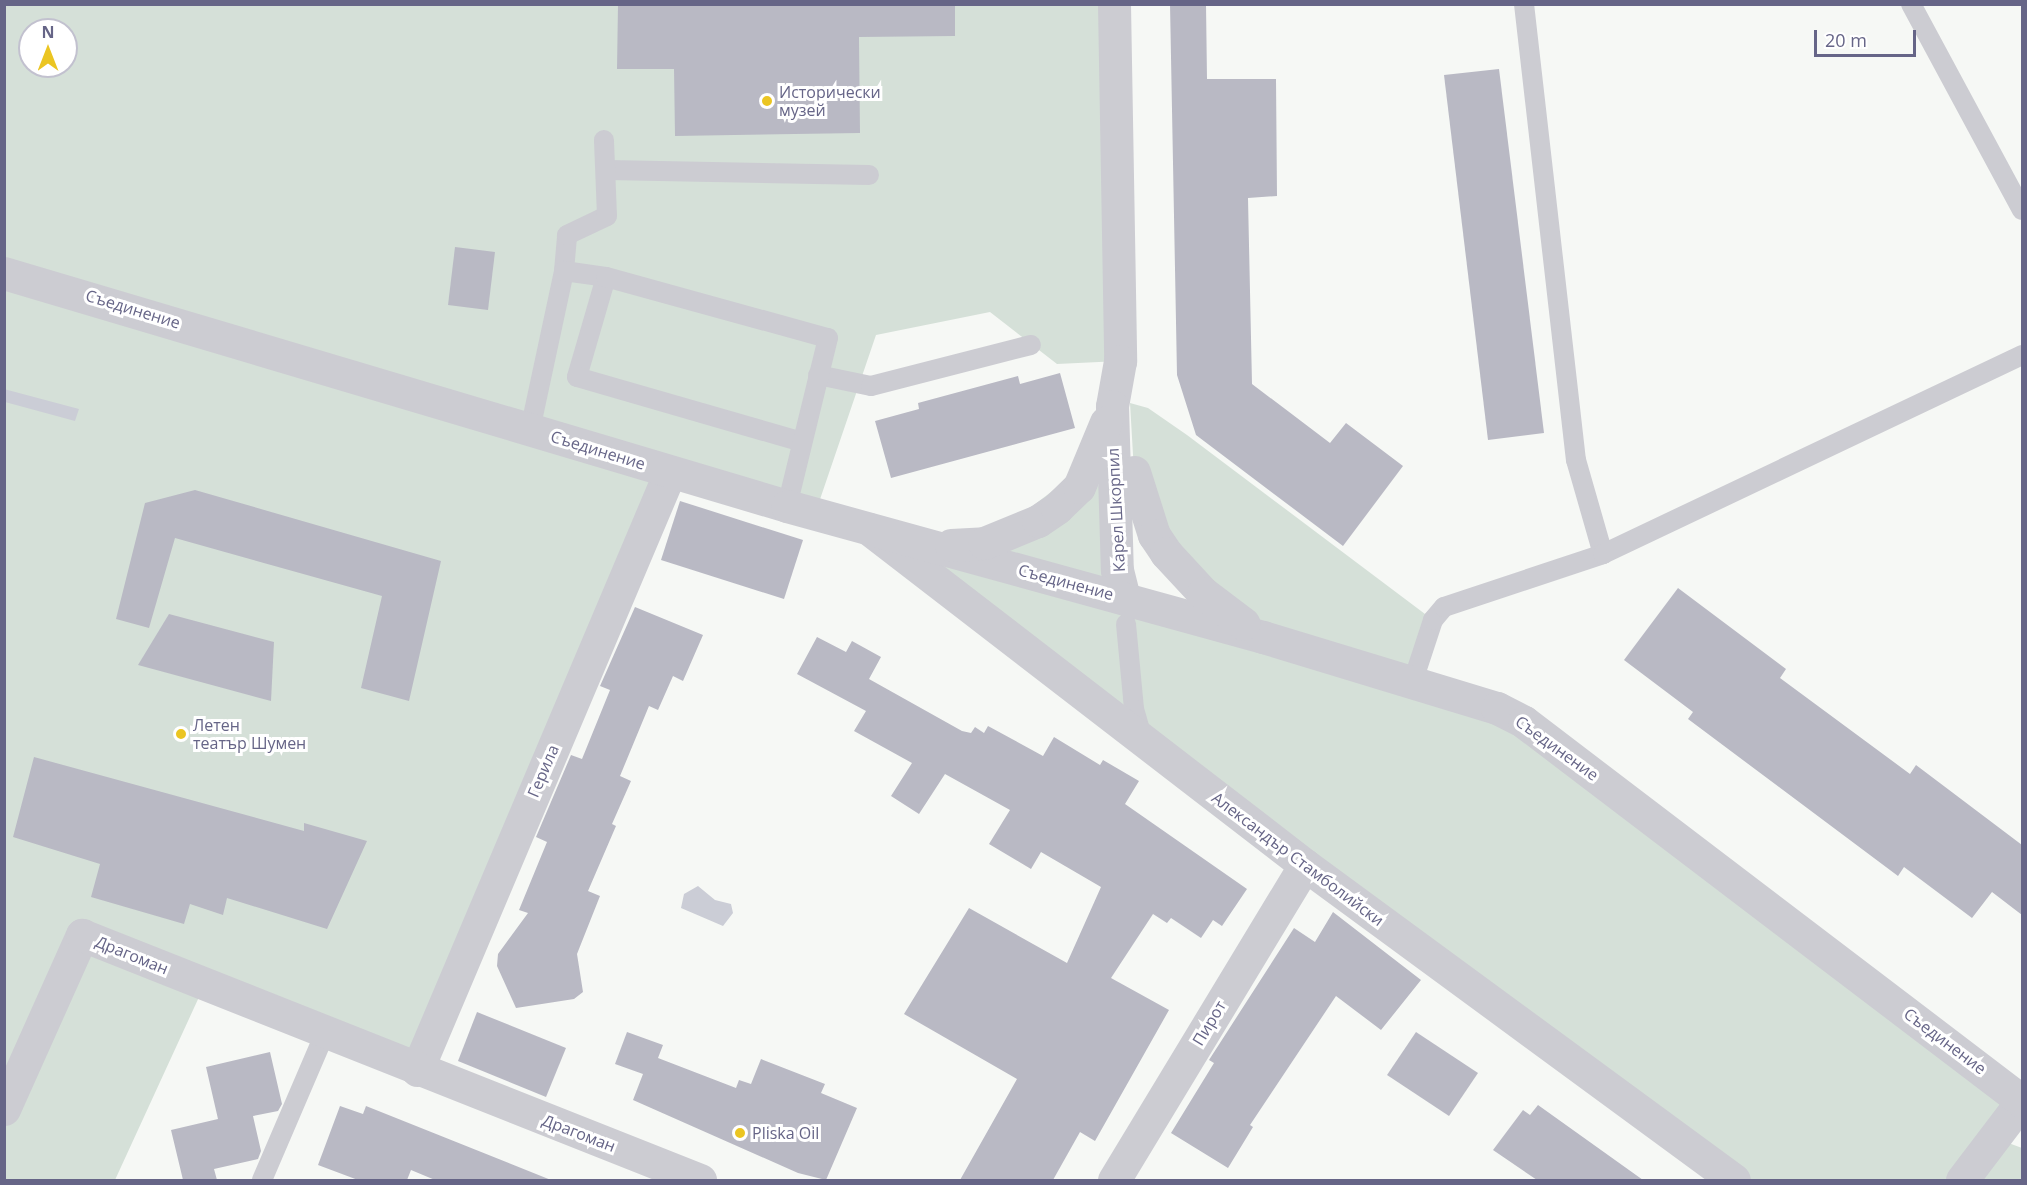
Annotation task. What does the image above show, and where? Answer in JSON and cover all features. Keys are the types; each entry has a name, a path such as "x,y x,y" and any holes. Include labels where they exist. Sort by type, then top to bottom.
{"street":[{"name":"Карел Шкорпил","path":"1114,4 1120,361 1112,406 1117,570 1125,611"},
{"name":"Съединение","path":"4,273 670,472 934,546 1125,611 1263,637 1497,708 1524,722 2022,1101"},
{"name":"Карел Шкорпил","path":"1120,361 1130,403 1134,472 1132,567 1125,611"},
{"path":"934,546 984,543 1038,521 1057,508 1079,487 1093,460 1112,406"},
{"name":"Герила","path":"417,1070 670,472"},
{"path":"1134,472 1154,536 1178,568 1203,593 1263,637"},
{"name":"Александър Стамболийски","path":"869,529 1305,865 1734,1180"},
{"name":"Пирот","path":"1114,1180 1305,865"},
{"name":"Драгоман","path":"4,1108 82,935 417,1070 700,1180"},
{"path":"1962,1180 2022,1101"}],"lane":[{"path":"1524,4 1576,459 1603,554"},
{"path":"1911,4 2022,210"},
{"path":"530,430 564,270 567,235 607,216 607,170 604,140"},
{"path":"607,170 869,176"},
{"path":"564,270 606,277 828,338 787,506"},
{"path":"606,277 577,377 802,441"},
{"path":"819,375 871,386 1031,345"},
{"path":"1413,681 1433,620 1444,608 1603,554 2022,355"},
{"path":"1125,611 1134,709 1144,742"},
{"path":"262,1180 325,1033"}],"shaded area":[{"path":"5,5 1114,5 1120,361 1057,364 990,312 876,335 815,514 670,472 417,1070 205,984 115,1180 5,1180"},
{"path":"4,389 79,409 75,421 5,402"},
{"path":"1130,403 1148,408 1187,435 1433,620 1413,681 1497,708 2022,1101 1995,1138 2022,1148 2022,1180 1734,1180 869,529 984,543 1093,460 1124,598 1261,636 1203,593 1134,472"},
{"path":"698,886 715,900 731,904 733,913 723,926 681,908 684,894"}],"building":[{"name":"Исторически музей","path":"618,4 955,4 955,36 859,37 860,133 675,136 674,69 617,69"},
{"path":"1170,4 1206,4 1207,79 1276,79 1277,196 1248,198 1252,384 1330,443 1346,423 1403,466 1343,546 1196,435 1177,375"},
{"path":"1499,69 1544,433 1488,440 1444,75"},
{"path":"455,247 495,252 488,310 448,305"},
{"path":"1060,373 1075,428 891,478 875,421 919,409 918,403 1018,376 1020,384"},
{"path":"195,490 441,561 409,701 361,688 382,596 175,538 149,628 116,619 145,503"},
{"path":"680,501 803,540 784,599 661,560"},
{"path":"1678,588 1786,669 1780,678 1910,774 1916,765 2022,845 2022,915 1992,892 1972,918 1904,867 1898,876 1688,719 1693,712 1624,660"},
{"path":"635,607 703,635 683,681 673,676 658,710 649,706 620,776 631,781 612,824 616,826 588,891 600,896 577,954 583,992 574,999 516,1008 497,966 498,954 528,913 519,910 547,842 536,837 571,755 582,759 610,690 600,686"},
{"path":"169,614 274,642 271,701 138,665"},
{"path":"817,637 846,652 852,641 881,657 869,679 962,731 971,733 975,727 984,733 988,726 1043,756 1054,737 1100,765 1103,760 1139,781 1125,804 1247,889 1222,926 1213,920 1201,938 1171,918 1167,923 1153,914 1111,978 1169,1010 1095,1141 1080,1132 1053,1180 960,1180 1017,1079 904,1014 969,908 1067,963 1101,887 1041,852 1031,869 989,844 1010,810 945,774 919,814 891,796 912,763 854,731 866,711 797,674"},
{"path":"34,757 304,831 304,823 367,841 327,929 227,898 223,915 190,904 184,924 91,897 100,864 13,837"},
{"path":"1333,912 1421,980 1381,1030 1336,996 1250,1125 1253,1127 1228,1168 1171,1133 1214,1063 1209,1060 1294,928 1315,942"},
{"path":"477,1012 566,1048 546,1097 458,1061"},
{"path":"627,1032 663,1045 658,1058 736,1088 739,1080 751,1084 761,1059 825,1084 821,1093 857,1108 826,1180 798,1173 633,1100 643,1074 615,1064"},
{"path":"1416,1032 1478,1073 1449,1116 1387,1075"},
{"path":"270,1052 282,1104 278,1111 253,1116 261,1151 258,1159 214,1169 217,1180 183,1180 171,1130 218,1119 206,1067"},
{"path":"1538,1105 1643,1180 1537,1180 1493,1150 1523,1110 1530,1115"},
{"path":"340,1106 363,1114 366,1106 551,1180 435,1180 411,1170 407,1180 358,1180 318,1165"}],"place":[{"name":"Исторически музей","path":"767,101"},
{"name":"Летен театър Шумен","path":"181,734"},
{"name":"Pliska Oil","path":"740,1133"}]}
